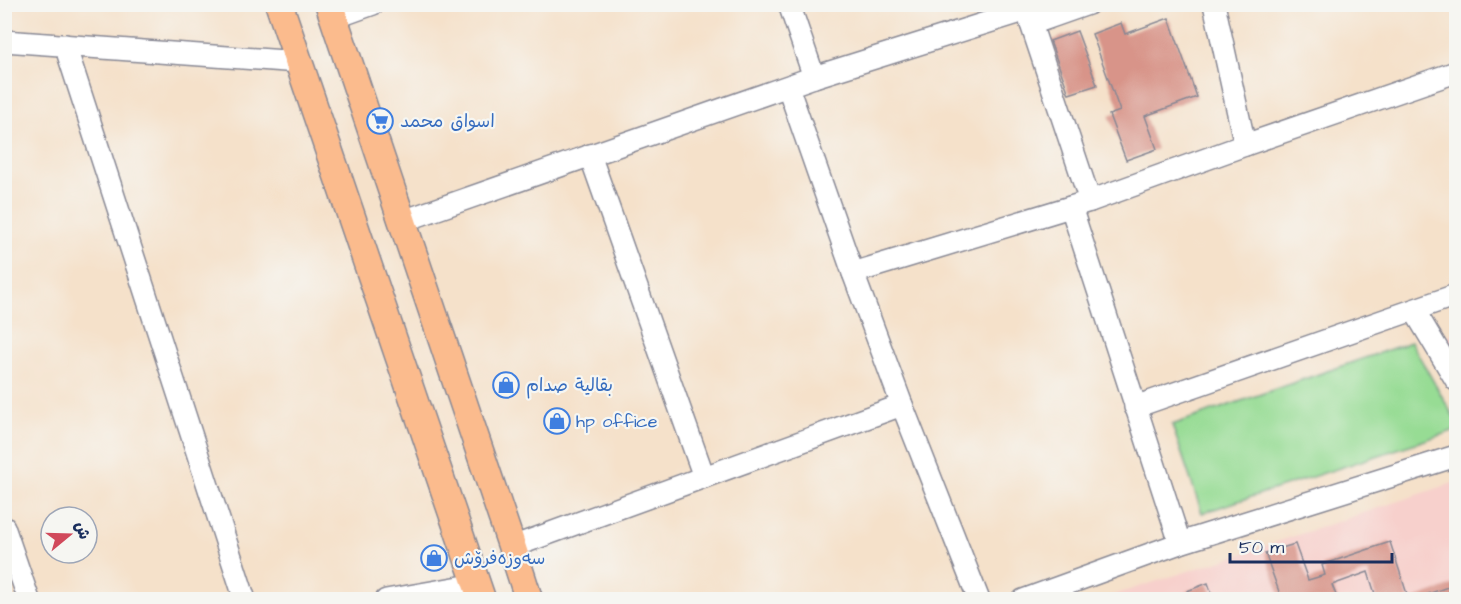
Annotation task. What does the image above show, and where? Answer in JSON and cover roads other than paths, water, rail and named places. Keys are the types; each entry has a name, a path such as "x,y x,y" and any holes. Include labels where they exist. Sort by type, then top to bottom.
{"main road":[{"path":"279,4 480,592"},
{"path":"332,11 529,600"}],"street":[{"path":"332,11 373,4"},
{"path":"789,4 813,77"},
{"path":"403,221 813,77 1028,13 1088,4"},
{"path":"1214,4 1245,145"},
{"path":"1028,13 1135,407 1180,543"},
{"path":"4,41 298,62"},
{"path":"65,45 245,600"},
{"path":"853,273 1080,204 1456,72"},
{"path":"788,87 902,405 979,600"},
{"path":"590,155 704,477"},
{"path":"1135,407 1456,295"},
{"path":"1414,310 1456,380"},
{"path":"513,547 902,405"},
{"path":"1023,600 1180,543 1456,456"},
{"path":"4,527 29,600"},
{"path":"386,600 480,592"}],"place":[{"name":"اسواق محمد","path":"380,121"},
{"name":"بقالية صدام","path":"506,385"},
{"name":"hp office","path":"557,421"},
{"name":"سەوزەفرۆش","path":"434,558"}]}
